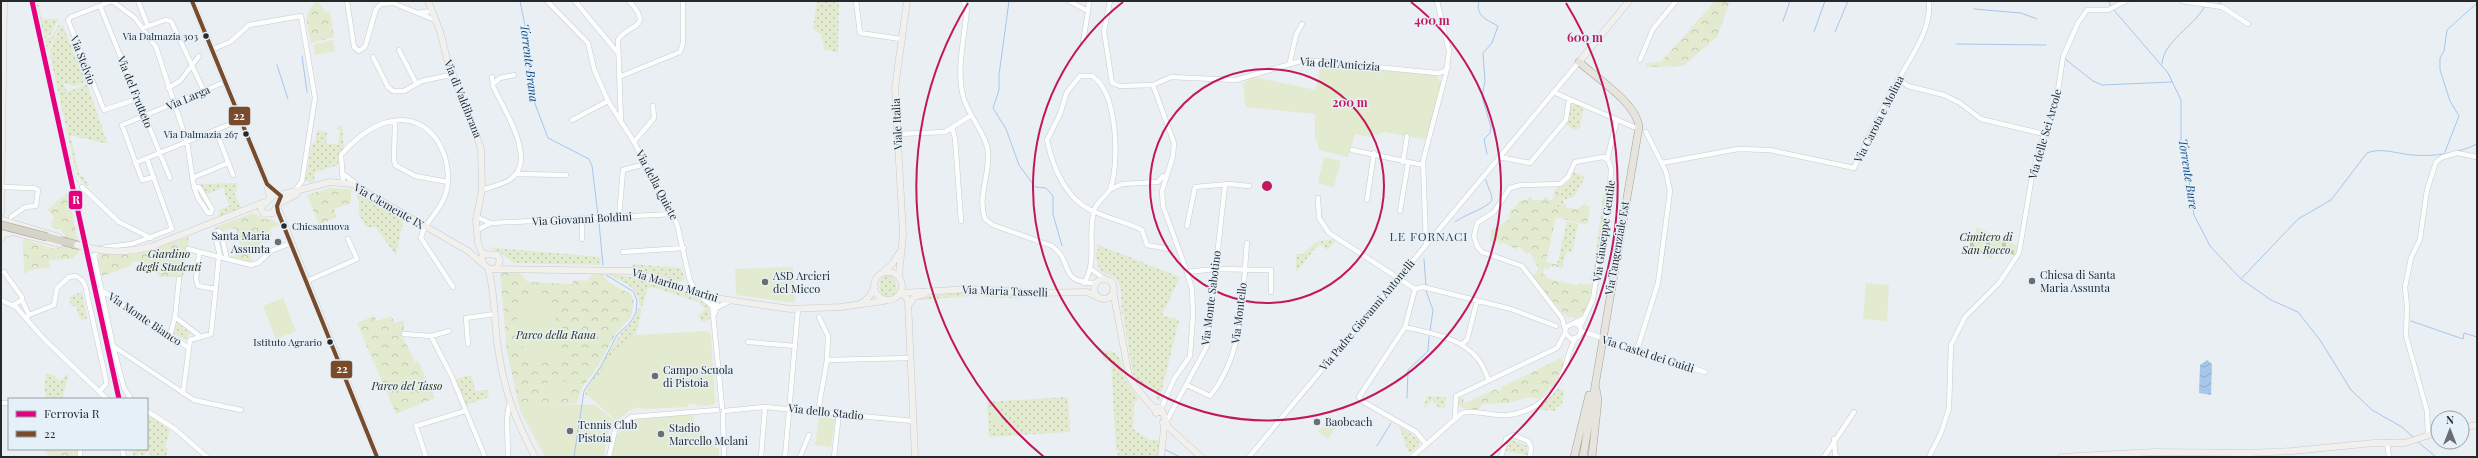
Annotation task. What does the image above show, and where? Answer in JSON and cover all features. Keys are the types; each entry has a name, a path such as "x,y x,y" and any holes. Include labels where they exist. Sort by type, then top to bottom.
{"highway":[{"path":"2,218 47,237 77,245"}],"main road":[{"path":"4,1 2,43 1,229 10,232 63,241"},
{"path":"192,1 240,120 268,184 270,197"},
{"name":"Via di Valdibrana","path":"428,1 452,75 480,140 482,190 477,218 479,245"},
{"name":"Viale Italia","path":"900,280 902,247 895,88 907,1"},
{"path":"1579,62 1629,1"},
{"name":"Via Tangenziale Est","path":"1579,62 1628,106 1638,124 1601,339 1583,457"},
{"name":"Via Clemente IX","path":"278,194 298,191 326,183 343,182 360,187 470,252"},
{"path":"268,184 278,194 278,205 282,221 377,457"},
{"name":"Via Clemente IX","path":"278,205 298,191"},
{"path":"77,245 115,252 135,251 153,246 238,213 264,202 270,197 278,194"},
{"path":"261,211 264,202"},
{"path":"270,214 278,205"},
{"path":"238,213 253,210 261,211 264,214 270,214 282,221"},
{"path":"2,218 63,241"},
{"path":"1,240 4,234 10,232"},
{"path":"470,252 479,245 484,254 485,265 492,284 498,349 509,405 535,457"},
{"path":"859,304 869,297 875,287 877,276 893,263 902,247"},
{"path":"470,252 495,254 500,259 514,267"},
{"path":"470,252 485,265 496,269"},
{"path":"492,284 500,259"},
{"name":"Via Marino Marini","path":"496,269 514,267 632,271 698,294 715,298 798,309 859,304 884,300"},
{"path":"883,272 892,272 900,280 900,293 895,299"},
{"name":"Via Maria Tasselli","path":"900,280 908,289 924,291"},
{"path":"1115,303 1107,298 1096,296 1096,284 1106,280 1112,284 1129,376 1134,385 1158,409 1165,424 1202,457"},
{"name":"Via Maria Tasselli","path":"1086,292 1096,284"},
{"path":"875,287 878,296 884,300 895,299 908,306"},
{"path":"908,306 916,296 939,293 945,290"},
{"name":"Via Maria Tasselli","path":"900,293 945,290 1086,292 1096,296"},
{"path":"1107,298 1113,291"},
{"path":"900,293 906,297 908,306 915,457"},
{"path":"1574,457 1587,399 1595,382"},
{"path":"1592,457 1598,400 1595,382"},
{"path":"1160,457 1165,424"},
{"path":"2062,457 2271,452 2387,442 2406,442 2428,434"}],"street":[{"name":"Via Stelvio","path":"112,1 68,20 105,111 137,98"},
{"path":"112,1 146,27"},
{"path":"138,1 146,27 158,51 173,104 187,142 194,187 199,199 208,213 211,213 212,209 199,188 194,187"},
{"path":"347,1 354,47 359,51 365,47 378,5 395,3 416,14 435,20"},
{"name":"Via della Quiete","path":"547,1 586,40 594,69 608,101 634,142 673,214 684,248 688,277 698,294 714,307"},
{"path":"575,1 618,53"},
{"path":"621,123 618,53 619,38 634,28 639,20 638,11 629,1"},
{"path":"619,77 680,52 683,43 683,1"},
{"path":"856,1 860,33 901,39"},
{"path":"963,1 967,8 963,38 962,88 970,116 988,152 983,198 985,219 993,225 1054,247 1070,275 1077,281 1096,284 1091,269 1093,212 1111,189 1122,184 1158,182 1163,176"},
{"path":"1069,1 1088,10"},
{"path":"1082,42 1089,1"},
{"path":"1110,1 1104,30 1112,83 1118,86 1153,85 1174,143 1173,156 1162,191 1163,206 1192,289 1193,316 1190,354 1174,379 1158,409"},
{"path":"1426,244 1423,165 1442,75 1448,67 1449,47 1438,1"},
{"path":"1640,60 1653,29 1676,1"},
{"name":"Via Carota e Molina","path":"1662,163 1738,149 1770,150 1854,168 1900,80 1916,53 1924,30 1929,1"},
{"name":"Via delle Sei Arcole","path":"1929,457 1941,433 1949,408 1950,348 1957,330 1965,317 1999,283 2019,253 2032,176 2044,134 2050,124 2057,97 2063,57 2078,23 2090,10 2108,10 2126,1"},
{"path":"2182,1 2222,7 2248,24"},
{"name":"Via del Frutteto","path":"100,6 170,178"},
{"path":"416,14 431,11"},
{"path":"211,50 230,42 250,25 301,16 315,98 302,182 298,191"},
{"path":"146,27 165,20 171,21 185,56 192,64 204,91"},
{"path":"1290,62 1296,35 1302,24"},
{"path":"399,50 416,83"},
{"path":"168,88 180,82 199,56"},
{"path":"373,57 392,90 404,91 416,83 452,75"},
{"name":"Via dell'Amicizia","path":"1153,85 1171,77 1236,80 1290,62 1306,60 1442,75"},
{"name":"Via Padre Giovanni Antonelli","path":"1249,457 1579,62"},
{"path":"492,84 500,78 514,75"},
{"path":"1111,189 1116,153 1113,118 1099,81 1092,76 1082,75 1074,82 1068,92 1061,112 1047,140 1066,190 1093,212 1141,229 1148,246 1169,249"},
{"path":"482,190 508,181 516,174 521,161 520,146 492,84 492,77"},
{"path":"1900,80 1908,86 1936,92 1955,100 1981,118 2044,134"},
{"name":"Via Larga","path":"135,163 121,126 225,82"},
{"path":"1553,92 1634,127"},
{"path":"1499,157 1529,164 1566,120 1569,99"},
{"path":"572,120 608,101"},
{"path":"634,142 654,118 653,106"},
{"path":"897,134 944,132 970,116"},
{"path":"154,177 142,181 135,163 240,120"},
{"path":"1577,338 1570,338 1562,318 1519,264 1480,251 1474,239 1476,225 1494,212 1510,188 1522,185 1560,184 1568,177 1574,164 1597,157 1607,159 1617,120"},
{"path":"396,121 394,159 396,165 412,175 448,182"},
{"path":"343,182 341,154 360,137 382,123 396,121 419,125 438,140 446,157 448,182 443,201 422,234 421,240 453,288"},
{"path":"952,128 955,138 961,220"},
{"path":"216,130 233,175"},
{"path":"1637,350 1658,283 1670,194 1670,183 1662,163 1646,132"},
{"path":"1400,211 1406,162 1407,136"},
{"path":"1352,150 1423,165"},
{"path":"2428,434 2427,411 2406,336 2407,306 2405,287 2411,258 2420,239 2427,190 2436,162 2443,157 2457,153 2477,157"},
{"path":"1367,200 1374,154"},
{"path":"130,398 124,388 113,346 94,258 96,250 103,247 132,244 170,231 172,227 146,159"},
{"name":"Via Giuseppe Gentile","path":"1455,418 1467,412 1508,415 1527,410 1538,404 1558,382 1570,348 1577,338 1584,318 1591,307 1594,294 1612,171 1607,159"},
{"path":"192,178 228,162"},
{"path":"619,217 623,170 645,164"},
{"path":"342,173 360,187"},
{"path":"516,174 566,175"},
{"path":"482,182 496,184"},
{"path":"1187,226 1195,187 1225,185 1249,186"},
{"name":"Via Monte Sabotino","path":"1165,424 1207,346 1225,185"},
{"path":"1,187 34,188 38,190 36,206 23,208 11,217"},
{"path":"82,187 118,222 151,238"},
{"path":"1318,198 1319,218 1329,233 1415,289 1424,287 1513,310 1556,326"},
{"name":"Via Giovanni Boldini","path":"491,223 673,214"},
{"path":"477,218 491,223"},
{"path":"582,219 582,238"},
{"path":"477,230 491,223"},
{"path":"183,393 191,339 211,334 219,256 215,234 218,232 221,233 226,259"},
{"path":"307,281 357,259 348,239"},
{"path":"188,249 226,259 255,264 271,252 291,243"},
{"name":"Via Montello","path":"1187,385 1210,396 1232,357 1238,336 1247,243"},
{"path":"624,252 684,248"},
{"path":"199,254 196,279 198,286 216,289"},
{"path":"1084,283 1091,269"},
{"path":"1091,269 1106,280"},
{"name":"Via Montello","path":"1187,272 1215,269 1271,270 1271,292"},
{"path":"4,272 20,293 28,317"},
{"path":"28,317 54,305 56,289 69,277 78,276 82,280 106,381 99,392"},
{"name":"Via della Quiete","path":"684,289 688,277"},
{"path":"170,336 175,317 179,279"},
{"path":"1415,289 1405,328 1366,387 1362,401 1419,434 1426,444"},
{"name":"Via Monte Bianco","path":"101,290 189,348"},
{"path":"715,298 714,307 724,457"},
{"path":"1,300 13,305 28,317 44,339 105,398"},
{"path":"13,305 22,300"},
{"path":"714,307 730,301"},
{"path":"1462,344 1467,340 1477,301"},
{"path":"785,457 798,309"},
{"path":"468,344 466,318 495,314"},
{"path":"175,317 201,337"},
{"path":"818,411 827,360 828,334 819,317"},
{"path":"1562,318 1573,323"},
{"path":"1412,457 1455,418 1456,396 1556,348 1566,331 1573,323 1584,318"},
{"name":"Via Castel dei Guidi","path":"1573,323 1592,336 1705,372"},
{"path":"1405,328 1450,339 1462,344 1478,359 1489,380"},
{"path":"404,334 431,336 449,331"},
{"path":"431,336 452,377 485,457"},
{"name":"Via Castel dei Guidi","path":"1577,338 1592,336"},
{"path":"748,342 795,346"},
{"path":"113,346 183,393 198,401 241,410"},
{"path":"827,360 910,358"},
{"path":"508,457 507,419 509,405"},
{"path":"761,457 765,407"},
{"name":"Via dello Stadio","path":"609,457 615,430 631,417 721,409 765,407 790,408 913,421"},
{"path":"426,457 416,428 419,424 465,410"},
{"path":"148,412 175,429 207,457"},
{"path":"1824,457 1834,439 1854,412"},
{"path":"834,457 839,413"},
{"path":"800,457 809,435"},
{"path":"1501,457 1506,439 1513,435 1528,441 1531,447 1530,457"},
{"path":"1834,439 1835,455 1838,457"},
{"path":"2387,442 2389,457"}],"green space":[{"path":"34,1 38,1 42,19 59,19 47,38 43,39"},
{"path":"812,1 839,1 838,53 824,49 822,36 813,28 817,2"},
{"path":"1715,1 1730,1 1717,37 1683,66 1646,67 1646,63 1661,62"},
{"path":"318,2 326,12 330,12 334,37 311,43 307,26 308,14 309,9"},
{"path":"61,21 48,50 48,55 74,172 79,185 72,172 43,41 52,36"},
{"path":"62,24 86,82 74,86 63,82 67,92 87,84 108,144 70,135 79,173 89,185 86,187 76,172 50,55 51,47"},
{"path":"333,40 335,51 315,55 313,45"},
{"path":"1321,63 1437,76 1441,82 1427,140 1385,132 1369,137 1355,134 1348,157 1319,150 1315,139 1315,114 1246,107 1243,83 1254,77 1316,90"},
{"path":"1571,102 1583,108 1580,128 1575,130 1566,124"},
{"path":"337,126 342,126 344,148 339,154 338,165 315,172 314,182 305,181 312,143 315,143 317,130 327,132 326,143 338,145 340,130 337,129"},
{"path":"1324,157 1341,161 1334,187 1318,183"},
{"path":"1574,172 1585,177 1574,197 1563,200 1567,209 1557,207 1562,187 1571,179"},
{"path":"237,183 237,191 234,192 241,208 218,217 219,210 231,205 230,203 228,204 223,187 206,195 200,184"},
{"path":"1557,186 1562,186 1557,207 1578,209 1584,204 1590,207 1587,225 1556,217 1546,262 1563,266 1562,268 1550,266 1549,269 1544,268 1543,274 1547,275 1547,278 1578,286 1578,283 1593,285 1586,312 1577,318 1567,317 1532,277 1539,269 1530,252 1527,254 1523,251 1523,249 1517,247 1517,250 1503,242 1502,245 1494,240 1493,243 1490,241 1491,231 1508,220 1511,209 1513,210 1519,201 1528,199 1529,197 1532,197 1532,200 1544,200 1544,197 1547,197 1548,200 1552,200"},
{"path":"330,188 351,189 351,203 334,209 337,217 319,225 307,195"},
{"path":"354,188 404,217 396,255 375,227 366,227 359,214 359,200"},
{"path":"68,192 80,251 72,259 49,260 50,268 35,269 24,273 23,239 55,249 63,246 65,235 61,230 51,227 54,216 47,210"},
{"path":"1607,192 1594,280 1592,280 1590,278 1593,277 1603,196 1604,193"},
{"path":"253,213 263,219 274,220 280,224 270,229 272,234 266,243 263,241 248,254 253,259 249,262 229,257 242,253 236,228 223,231 216,230 215,227"},
{"path":"1567,221 1578,224 1572,252 1566,251 1563,266 1557,265"},
{"name":"Cimitero di San Rocco","path":"1977,227 2020,247 2016,256 1997,248 1992,259 1967,248"},
{"name":"Giardino degli Studenti","path":"189,237 183,277 161,277 142,261 132,262 131,266 102,276 98,259 100,254 136,254"},
{"path":"1334,239 1335,242 1328,250 1319,244 1296,272 1296,254 1303,254 1316,242"},
{"path":"1096,244 1180,277 1162,315 1179,320 1159,401 1156,398 1158,396 1149,385 1144,389 1133,374 1124,314 1122,314 1120,286 1114,277 1099,269 1095,254 1098,251"},
{"path":"485,247 601,257 600,265 514,263 498,251"},
{"path":"632,264 682,268 684,280 678,282 632,267"},
{"name":"ASD Arcieri del Micco","path":"793,267 795,303 736,295 735,269"},
{"name":"Parco della Rana","path":"517,271 528,282 573,284 573,280 586,281 593,274 602,274 608,282 632,295 634,302 631,317 616,333 598,366 583,386 576,404 535,404 520,410 507,352 500,273"},
{"path":"609,274 647,280 691,295 702,301 709,308 710,319 704,322 700,320 699,315 705,309 700,303 653,287 647,289 643,306 639,305 637,293 629,286"},
{"path":"885,276 892,276 896,282 897,291 891,297 884,296 880,291 880,281"},
{"path":"1866,283 1889,285 1887,321 1863,319"},
{"path":"82,292 87,318 84,320 80,319 76,306 71,306 69,297"},
{"path":"971,292 971,296 918,300 920,297"},
{"path":"972,292 1034,296 1011,298 972,296"},
{"path":"551,296 563,356 526,363 514,304"},
{"path":"283,298 296,331 276,339 263,306"},
{"path":"639,307 642,308 636,335 614,351 587,395 585,394 617,339 634,319"},
{"name":"Parco del Tasso","path":"374,316 377,321 391,316 395,323 404,320 404,332 401,334 415,362 418,361 435,398 396,414 357,323"},
{"path":"176,321 190,333 185,340 173,333"},
{"name":"Campo Scuola di Pistoia","path":"707,331 711,335 715,402 713,405 698,406 696,404 689,404 688,407 642,409 639,407 630,410 617,421 587,395 614,350 636,335"},
{"path":"1103,351 1114,352 1120,359 1125,380 1139,399 1134,403 1133,429 1150,440 1160,440 1159,457 1117,457 1119,450 1116,450 1111,361 1103,361"},
{"path":"1561,358 1564,363 1554,384 1539,399 1529,397 1508,403 1483,404 1477,410 1462,408 1458,403 1459,399 1462,397 1465,403 1496,389 1498,392 1502,389 1502,387"},
{"path":"69,373 62,398 46,398 46,392 44,392 46,374 52,374 60,381"},
{"path":"468,375 472,377 475,391 488,390 489,397 466,405 455,380"},
{"path":"571,381 572,394 547,397 546,383"},
{"path":"1558,389 1564,390 1562,405 1556,407 1555,411 1535,409 1547,401"},
{"path":"1427,396 1446,397 1445,408 1438,407 1433,400 1423,409"},
{"path":"1068,397 1070,432 989,437 987,402"},
{"name":"Tennis Club Pistoia","path":"535,404 595,405 615,421 607,435 604,457 545,457 520,410"},
{"path":"991,405 1001,405 1002,425 992,425"},
{"path":"149,415 170,430 165,447 168,448 166,457 152,457 148,451 143,456 140,454 134,457 132,450 148,450"},
{"name":"Stadio Marcello Melani","path":"652,415 694,415 694,421 716,448 719,448 719,457 611,457 615,441 621,429 630,422 640,417"},
{"path":"1329,416 1339,423 1328,439 1318,432"},
{"path":"819,417 835,419 831,447 815,445"},
{"path":"1399,426 1418,439 1419,445 1411,453 1408,451"},
{"path":"1510,439 1526,445 1528,455 1505,451"},
{"path":"43,450 77,450 77,457 51,457"}],"water":[{"path":"2207,360 2212,364 2211,395 2199,393 2200,365"}],"waterway":[{"name":"Torrente Brana","path":"520,1 530,50 529,79 532,96 548,138 589,159 592,166 598,215"},
{"path":"1009,1 999,75 999,90 993,108 1006,129 1019,165 1035,187 1046,188 1053,196 1053,214 1062,246"},
{"path":"1479,1 1479,11 1483,17 1498,26 1492,43 1483,53 1485,81 1482,97 1491,127 1490,133 1484,139 1487,154"},
{"path":"1783,21 1790,1"},
{"path":"1814,32 1825,1"},
{"path":"1835,32 1848,1"},
{"name":"Torrente Bure","path":"2109,1 2111,7"},
{"path":"2218,4 2223,1"},
{"path":"2445,152 2459,116 2450,101 2440,70 2440,58 2444,51 2447,30 2477,3"},
{"path":"2162,64 2164,56 2173,41 2194,21 2205,6"},
{"path":"1974,9 2021,13 2037,19"},
{"name":"Torrente Bure","path":"2113,9 2168,73 2181,100 2181,147 2189,175 2190,193 2194,215 2210,246 2241,279 2271,300 2298,312 2320,340 2351,390 2372,410 2402,427 2413,437"},
{"path":"1956,44 2046,45"},
{"path":"302,56 307,92"},
{"path":"2065,59 2093,81 2102,85 2172,82"},
{"path":"277,65 288,99"},
{"path":"2242,278 2298,219 2331,200 2367,153 2372,151 2383,151 2413,155 2437,155 2462,150 2477,144"},
{"path":"1455,222 1482,208 1490,202 1492,197 1486,180"},
{"name":"Torrente Brana","path":"599,223 603,265"},
{"path":"1424,259 1426,286"},
{"name":"Torrente Brana","path":"574,457 584,391 601,366 617,335 630,323 636,313 637,301 634,292 606,275"},
{"path":"1426,291 1433,310 1430,331"},
{"path":"2411,321 2463,339 2464,333 2477,337"},
{"path":"1407,398 1408,370 1428,351 1429,337"},
{"path":"1377,446 1391,423"},
{"name":"Torrente Bure","path":"2418,442 2436,457"},
{"path":"1164,449 1180,457"}],"rail line":[{"name":"R","path":"32,1 119,398"}],"transit line":[{"name":"22","path":"192,1 267,184 281,196 277,206 278,212 377,457"}],"place":[{"name":"Via Dalmazia 303","path":"206,36"},
{"name":"Via Dalmazia 267","path":"246,134"},
{"name":"Chiesanuova","path":"284,226"},
{"name":"Santa Maria Assunta","path":"278,242"},
{"name":"Chiesa di Santa Maria Assunta","path":"2032,281"},
{"name":"ASD Arcieri del Micco","path":"765,282"},
{"name":"Istituto Agrario","path":"330,342"},
{"name":"Campo Scuola di Pistoia","path":"655,376"},
{"name":"Baobeach","path":"1317,422"},
{"name":"Tennis Club Pistoia","path":"570,431"},
{"name":"Stadio Marcello Melani","path":"661,434"}],"district":[{"name":"LE FORNACI","path":"1429,237"}]}
